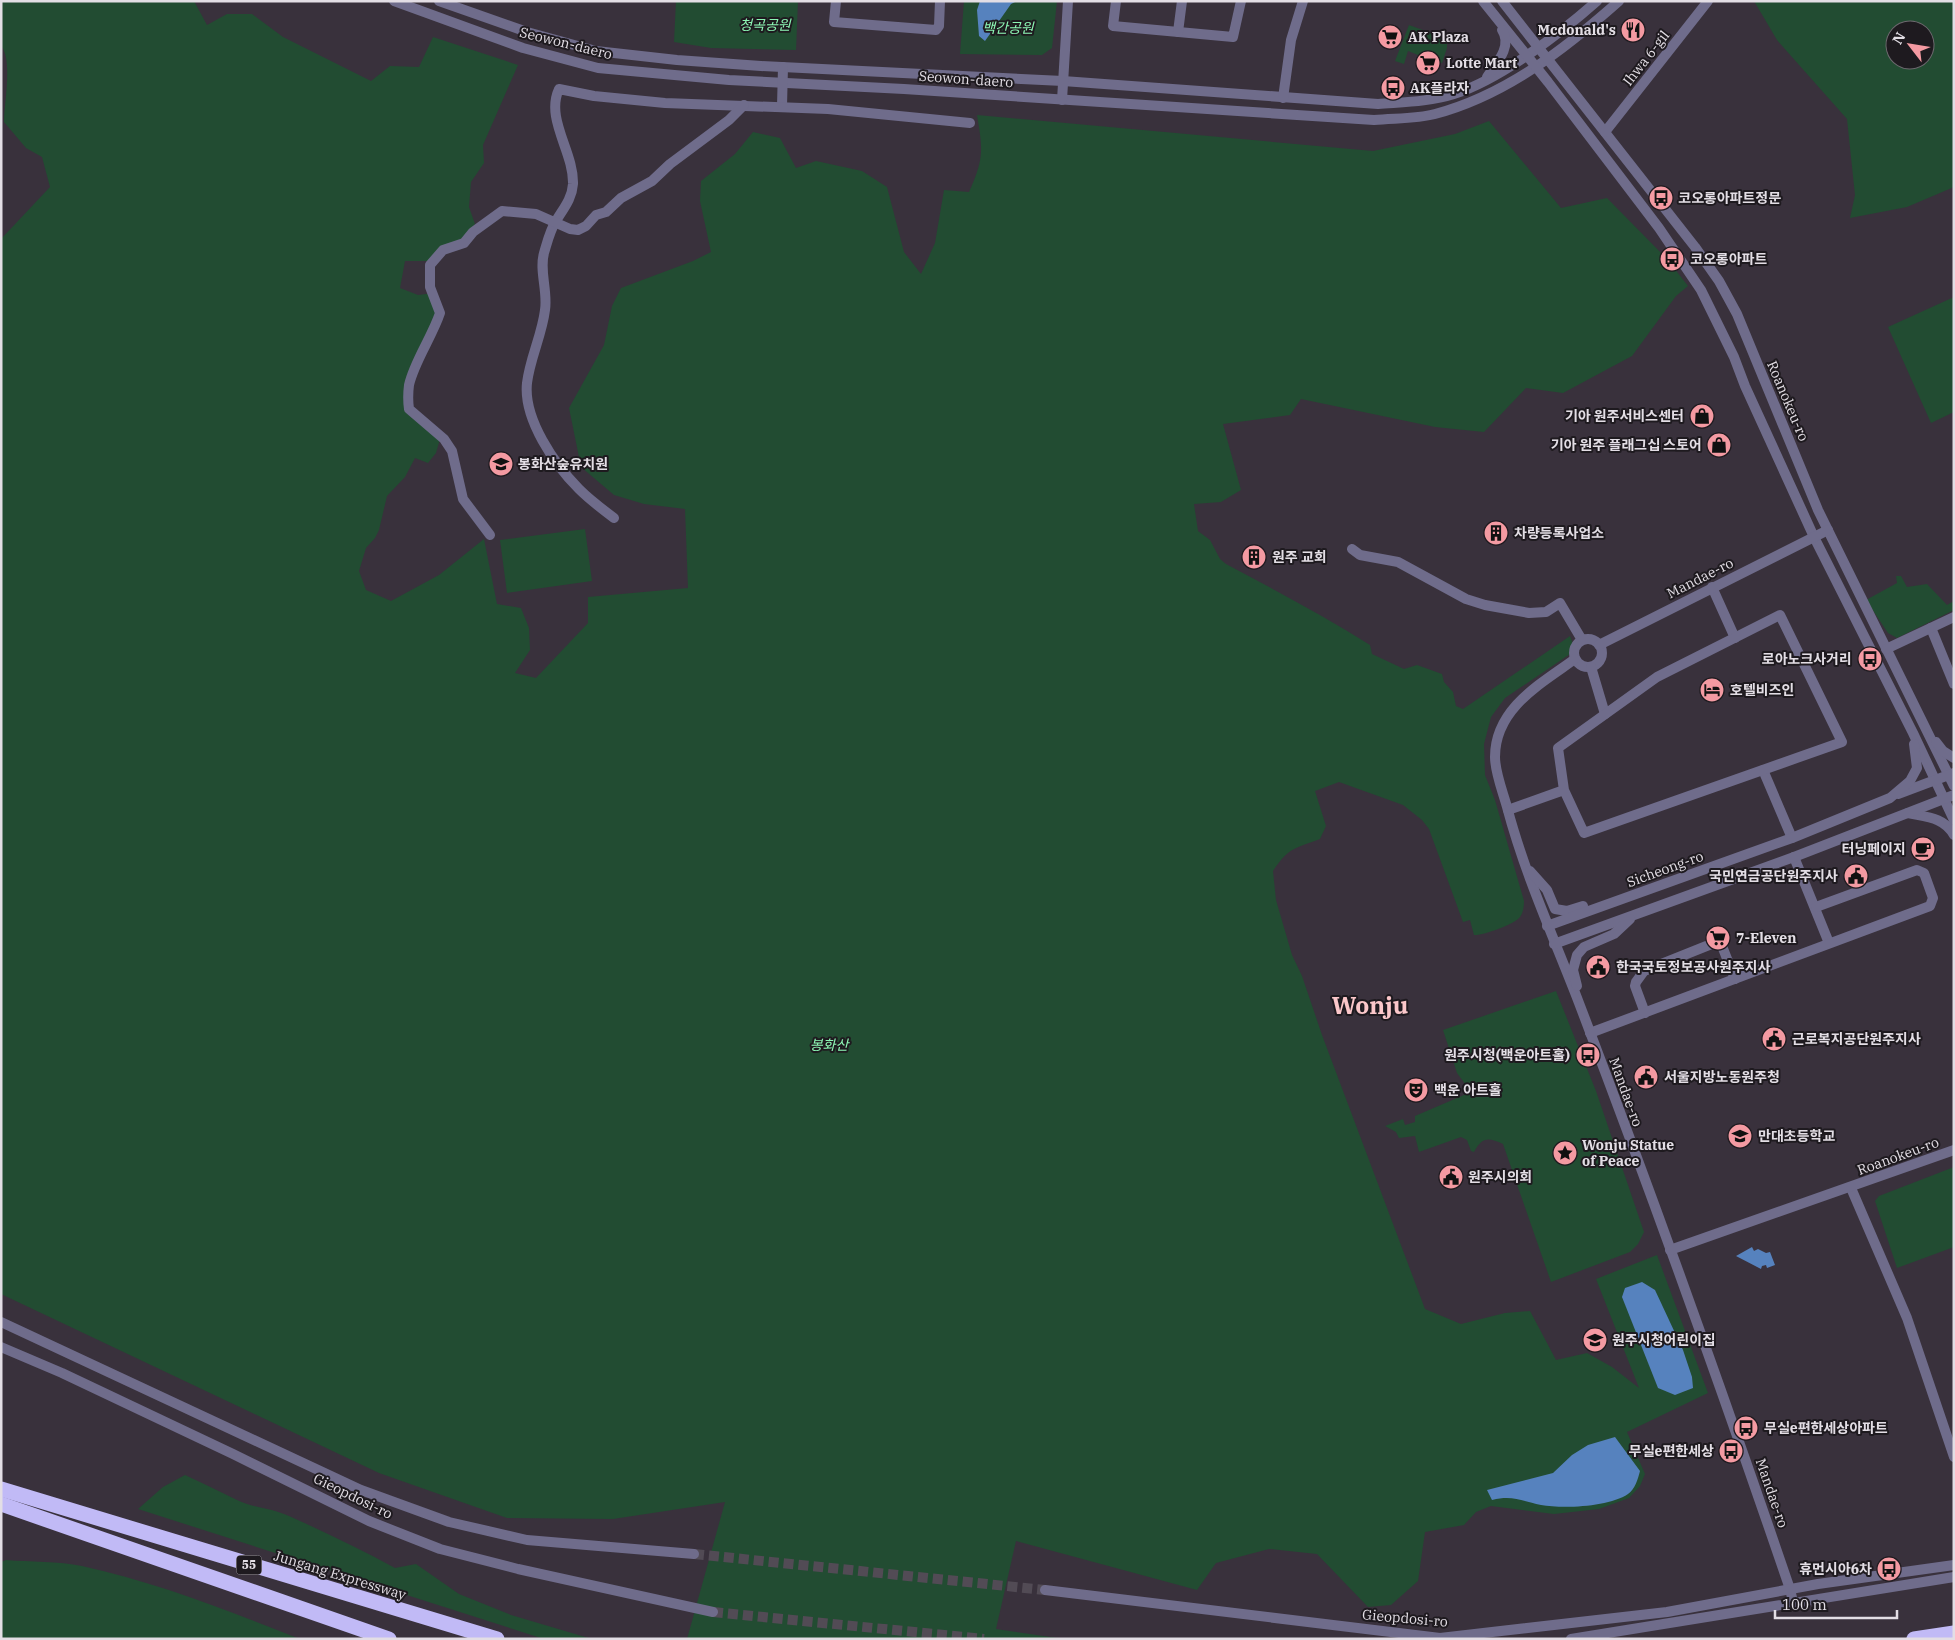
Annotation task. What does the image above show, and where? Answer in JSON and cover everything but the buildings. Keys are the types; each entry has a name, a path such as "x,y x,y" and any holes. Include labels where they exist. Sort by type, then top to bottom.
{"highway":[{"name":"Jungang Expressway","path":"1,1489 497,1639"},
{"name":"55","path":"1,1504 389,1639"},
{"path":"1914,1639 1954,1633"}],"street":[{"name":"Seowon-daero","path":"394,1 523,48 598,68 663,76 904,89 1374,120 1433,114 1460,106 1502,88 1547,59"},
{"name":"Seowon-daero","path":"438,1 527,32 596,51 677,60 1063,81 1378,104 1419,101 1453,95 1481,83 1537,47"},
{"path":"432,14 438,1"},
{"path":"836,1 834,22 936,30 939,26 940,1"},
{"path":"1062,100 1068,1"},
{"path":"1116,1 1114,26 1233,36 1241,1"},
{"path":"1178,32 1182,1"},
{"path":"1283,98 1291,40 1303,1"},
{"path":"1481,83 1500,59 1506,42 1504,33 1483,1"},
{"name":"Roanokeu-ro","path":"1502,1 1671,216 1719,281 1737,314 1828,530 1925,729 1951,774 1954,786"},
{"path":"1537,47 1598,1"},
{"path":"1547,59 1619,1"},
{"name":"Ihwa 6-gil","path":"1605,132 1708,1"},
{"path":"1492,14 1659,228 1701,290 1718,321 1745,386 1814,537 1913,733 1954,820"},
{"path":"782,106 783,67"},
{"path":"614,518 580,490 560,467 531,418 527,384 545,311 546,293 543,256 555,223 567,204 573,185 571,165 556,116 555,99 559,89 594,96 665,103 782,106 970,123"},
{"path":"490,535 463,499 452,451 444,439 408,409 409,385 440,313 430,287 430,265 443,250 464,243 473,232 502,211 536,214 555,223 578,230 586,226 596,215 606,212 621,198 652,181 670,164 729,120 744,105"},
{"path":"1659,228 1671,216"},
{"name":"Mandae-ro","path":"1600,644 1828,530"},
{"path":"1352,549 1360,555 1398,562 1466,600 1485,605 1529,612 1546,612 1560,603 1582,640"},
{"path":"1712,587 1735,638"},
{"path":"1780,615 1842,742 1584,834 1564,790 1558,748 1657,677 1735,638 1780,615"},
{"path":"1886,650 1954,617"},
{"path":"1930,628 1954,684"},
{"path":"1590,638 1600,644 1602,650 1601,660 1591,667 1579,665 1573,652 1574,647 1582,640 1590,638"},
{"path":"1547,926 1508,810 1494,759 1502,724 1509,712 1530,691 1575,659"},
{"path":"1591,667 1605,714"},
{"path":"1925,729 1943,751 1954,758"},
{"path":"1890,798 1910,781 1917,768 1913,733"},
{"path":"1763,770 1792,838"},
{"path":"1890,798 1951,774"},
{"path":"1508,810 1564,790"},
{"path":"1554,944 1794,857 1954,795"},
{"name":"Sicheong-ro","path":"1547,926 1792,838 1890,798"},
{"path":"1907,813 1942,822 1948,825 1954,835"},
{"path":"1794,857 1816,907 1829,943"},
{"path":"1526,866 1547,890 1552,905 1560,911 1624,899"},
{"path":"1590,1033 1930,906 1934,898 1924,873 1917,870 1816,907"},
{"path":"1578,1002 1577,983 1573,970 1577,955 1584,947 1614,934 1635,915"},
{"name":"Mandae-ro","path":"1547,926 1590,1033 1726,1401 1793,1602"},
{"path":"1645,1013 1635,986 1644,971 1714,943 1722,946 1735,979"},
{"name":"Roanokeu-ro","path":"1851,1188 1954,1150"},
{"path":"1670,1250 1851,1188 1908,1318 1954,1457"},
{"name":"Gieopdosi-ro","path":"1,1322 361,1490 449,1522 526,1540 694,1554"},
{"name":"Gieopdosi-ro","path":"1,1347 62,1373 233,1454 369,1522 440,1549 518,1569 713,1612"},
{"path":"1790,1589 1954,1565"},
{"path":"1571,1639 1954,1577"},
{"name":"Gieopdosi-ro","path":"1045,1590 1440,1638 1667,1612 1790,1589"}],"green space":[{"name":"봉화산","path":"1,1 194,1 207,25 227,14 252,14 283,37 371,81 390,66 419,67 433,37 518,65 483,145 484,163 471,182 469,207 475,224 462,240 432,261 405,261 400,288 418,295 434,293 438,314 414,368 407,405 440,439 436,453 428,463 415,458 405,477 387,496 379,530 366,548 359,571 366,590 391,601 439,575 484,539 497,604 521,608 529,628 530,650 515,673 536,678 588,623 588,597 688,588 685,509 644,504 614,495 581,467 569,408 604,345 612,306 621,288 693,261 711,252 700,201 701,181 735,154 753,132 780,138 796,168 816,161 862,171 887,187 904,252 921,274 935,243 944,190 969,192 977,171 980,162 981,146 977,115 1373,151 1455,134 1489,121 1561,208 1607,198 1667,259 1688,286 1676,296 1632,356 1563,393 1526,388 1484,432 1435,427 1301,399 1290,415 1223,424 1241,490 1221,502 1194,504 1198,531 1210,540 1220,559 1226,564 1353,634 1370,645 1372,654 1404,669 1417,665 1442,674 1444,682 1453,692 1456,706 1463,709 1570,636 1574,647 1573,652 1505,698 1491,717 1484,744 1485,775 1495,800 1524,901 1522,914 1517,920 1484,934 1474,935 1470,920 1463,922 1429,829 1422,820 1403,805 1339,782 1315,791 1326,826 1320,839 1288,853 1273,871 1276,900 1292,955 1302,976 1322,1035 1425,1309 1461,1324 1505,1313 1530,1311 1556,1360 1587,1353 1612,1367 1639,1388 1596,1279 1657,1255 1708,1393 1627,1432 1645,1474 1640,1486 1629,1498 1599,1509 1554,1514 1491,1506 1476,1512 1464,1525 1425,1532 1418,1581 1391,1605 1368,1607 1317,1554 1269,1549 1216,1563 1197,1590 1016,1541 996,1629 1064,1639 687,1639 725,1502 613,1519 507,1518 379,1473 1,1294 1,239 50,187 42,157 26,148 4,122 7,61 1,46"},
{"name":"청곡공원","path":"676,1 798,1 796,50 711,48 674,42"},
{"name":"백간공원","path":"964,1 1057,1 1052,48 1042,55 960,54"},
{"path":"1754,1 1954,1 1954,187 1907,207 1850,218 1855,195 1847,119 1777,40"},
{"path":"1409,25 1447,37 1447,48 1442,63 1432,60 1430,67 1426,66 1428,59 1408,51 1404,64 1395,61"},
{"path":"1954,297 1954,412 1931,423 1888,327"},
{"path":"585,529 592,581 507,593 500,540"},
{"path":"1896,576 1901,576 1907,587 1927,584 1947,605 1954,601 1954,610 1897,638 1888,633 1866,600 1897,583"},
{"path":"1556,991 1596,1091 1644,1232 1638,1244 1630,1252 1551,1282 1503,1144 1493,1140 1486,1140 1480,1143 1474,1152 1471,1151 1467,1140 1461,1137 1419,1152 1415,1136 1399,1138 1396,1132 1385,1126 1403,1119 1405,1125 1415,1122 1415,1116 1471,1092 1457,1073 1443,1030"},
{"path":"1954,1167 1954,1247 1897,1268 1875,1201 1879,1196"},
{"path":"185,1475 243,1503 289,1516 395,1568 416,1564 459,1594 511,1615 592,1639 544,1639 138,1509 163,1487"},
{"path":"6,1560 64,1563 137,1580 192,1598 300,1639 1,1639 1,1562"}],"water":[{"path":"980,1 1017,1 1011,4 985,41 979,36 977,10"},
{"path":"1752,1247 1754,1251 1758,1249 1766,1253 1770,1252 1775,1265 1767,1268 1766,1265 1762,1266 1761,1269 1736,1256"},
{"path":"1642,1282 1655,1290 1683,1350 1692,1377 1693,1388 1675,1395 1658,1388 1622,1297 1625,1288"},
{"path":"1615,1437 1640,1471 1633,1489 1620,1498 1586,1506 1550,1506 1511,1498 1492,1500 1487,1490 1553,1473 1572,1455 1588,1445"}],"tunnel":[{"path":"694,1554 1045,1590"},
{"path":"713,1612 984,1639"}],"place":[{"name":"Mcdonald's","path":"1633,30"},
{"name":"AK Plaza","path":"1390,37"},
{"name":"Lotte Mart","path":"1428,63"},
{"name":"AK플라자","path":"1393,88"},
{"name":"코오롱아파트정문","path":"1661,198"},
{"name":"코오롱아파트","path":"1672,259"},
{"name":"기아 원주서비스센터","path":"1702,416"},
{"name":"기아 원주 플래그십 스토어","path":"1719,445"},
{"name":"봉화산숲유치원","path":"501,464"},
{"name":"차량등록사업소","path":"1496,533"},
{"name":"원주 교회","path":"1254,557"},
{"name":"로아노크사거리","path":"1870,659"},
{"name":"호텔비즈인","path":"1712,690"},
{"name":"터닝페이지","path":"1923,849"},
{"name":"국민연금공단원주지사","path":"1856,876"},
{"name":"7-Eleven","path":"1718,938"},
{"name":"한국국토정보공사원주지사","path":"1598,967"},
{"name":"근로복지공단원주지사","path":"1774,1039"},
{"name":"원주시청(백운아트홀)","path":"1588,1055"},
{"name":"서울지방노동원주청","path":"1646,1077"},
{"name":"백운 아트홀","path":"1416,1090"},
{"name":"만대초등학교","path":"1740,1136"},
{"name":"Wonju Statue of Peace","path":"1565,1153"},
{"name":"원주시의회","path":"1451,1177"},
{"name":"원주시청어린이집","path":"1595,1340"},
{"name":"무실e편한세상아파트","path":"1746,1428"},
{"name":"무실e편한세상","path":"1731,1451"},
{"name":"휴먼시아6차","path":"1889,1569"}],"district":[{"name":"Wonju","path":"1370,1006"}]}
